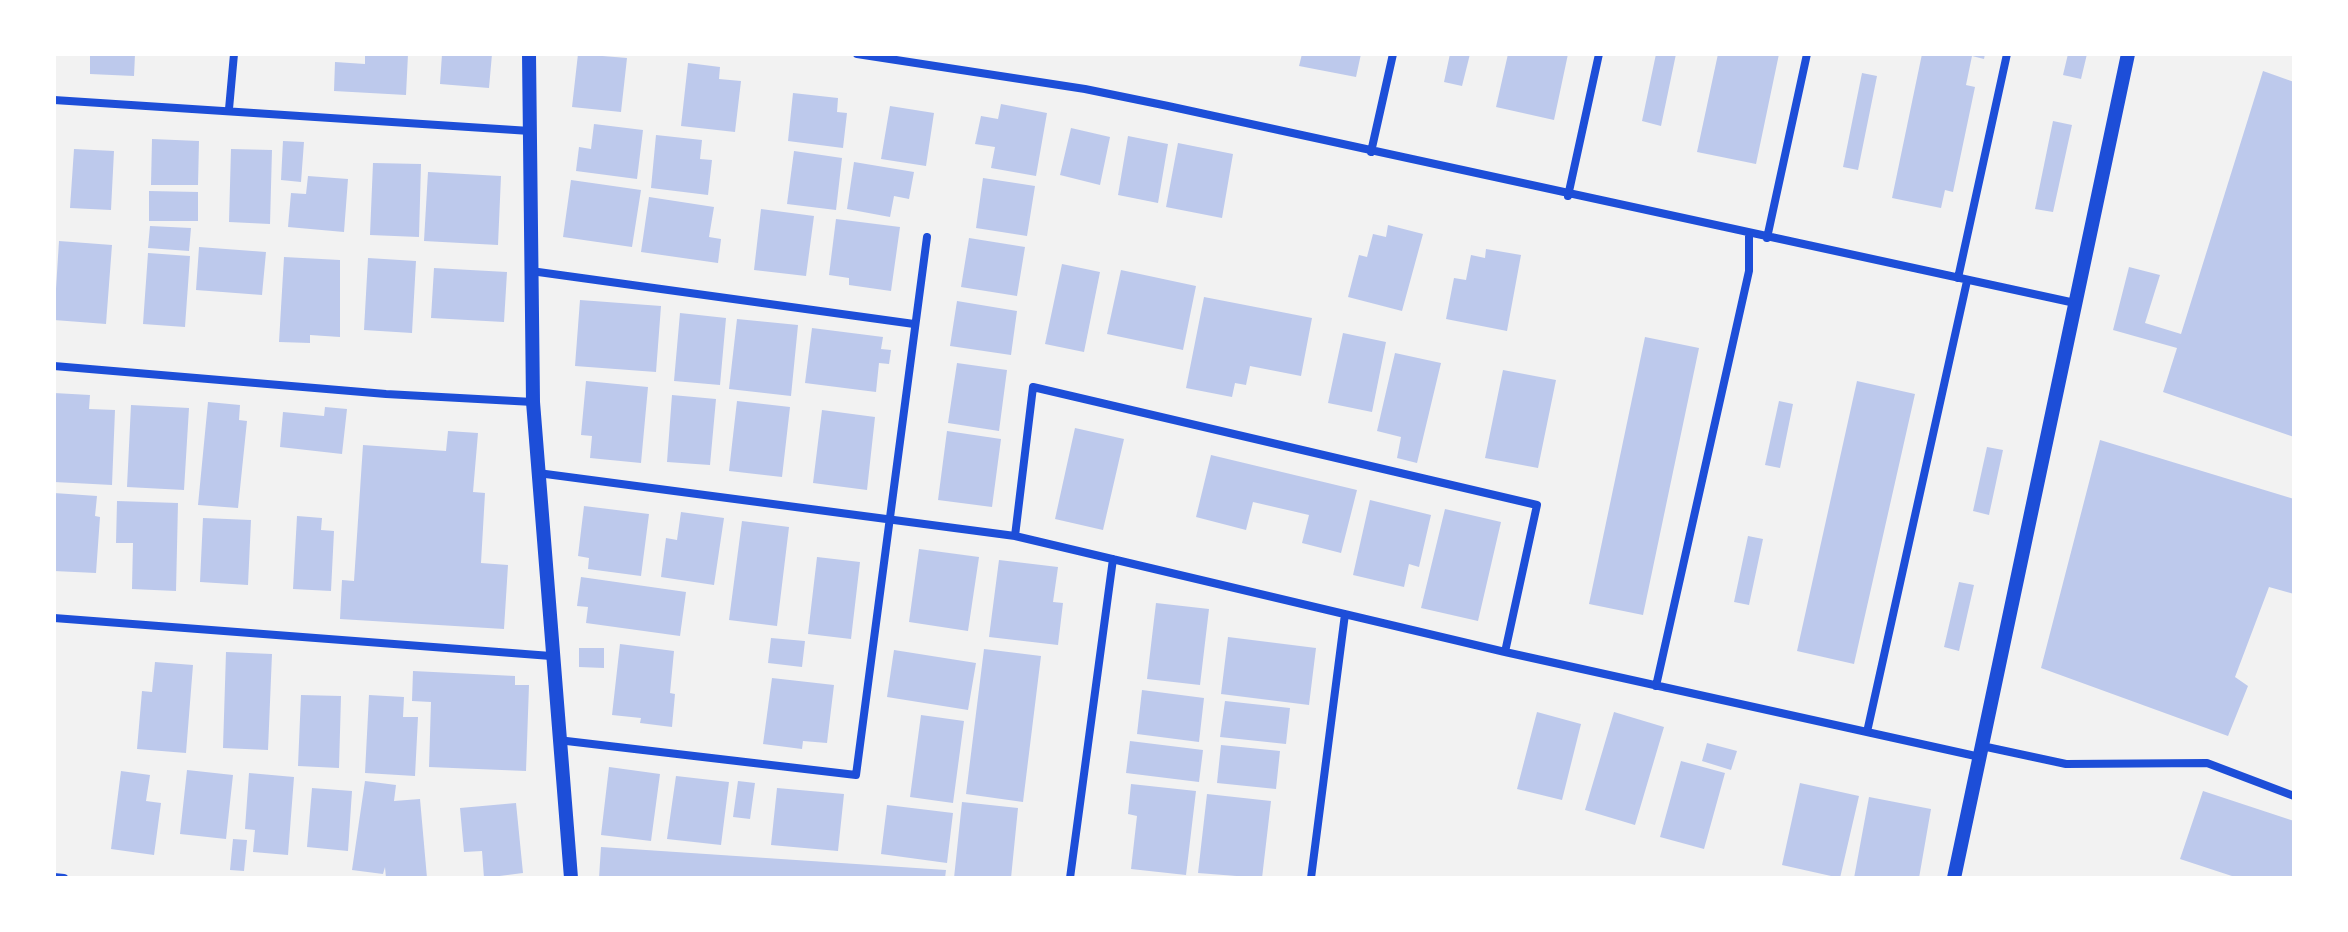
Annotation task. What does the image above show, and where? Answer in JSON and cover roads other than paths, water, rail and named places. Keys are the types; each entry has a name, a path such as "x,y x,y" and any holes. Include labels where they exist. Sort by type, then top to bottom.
{"street":[{"path":"229,109 234,54"},
{"path":"529,54 533,402 571,878"},
{"path":"857,54 1085,89 1568,196 2075,303"},
{"path":"1371,152 1393,54"},
{"path":"1568,196 1599,54"},
{"path":"1767,238 1807,54"},
{"path":"1867,732 2007,54"},
{"path":"1954,878 2128,54"},
{"path":"54,100 531,131"},
{"path":"1656,686 1749,271 1749,234"},
{"path":"558,740 856,775 927,237"},
{"path":"531,271 914,324"},
{"path":"54,366 533,402"},
{"path":"1015,536 1033,387 1537,505 1505,652"},
{"path":"538,473 1015,536 1505,652 1867,732 2066,764 2207,763 2294,796"},
{"path":"1070,878 1113,559"},
{"path":"1311,878 1345,614"},
{"path":"54,618 551,656"},
{"path":"54,877 64,878"}]}
